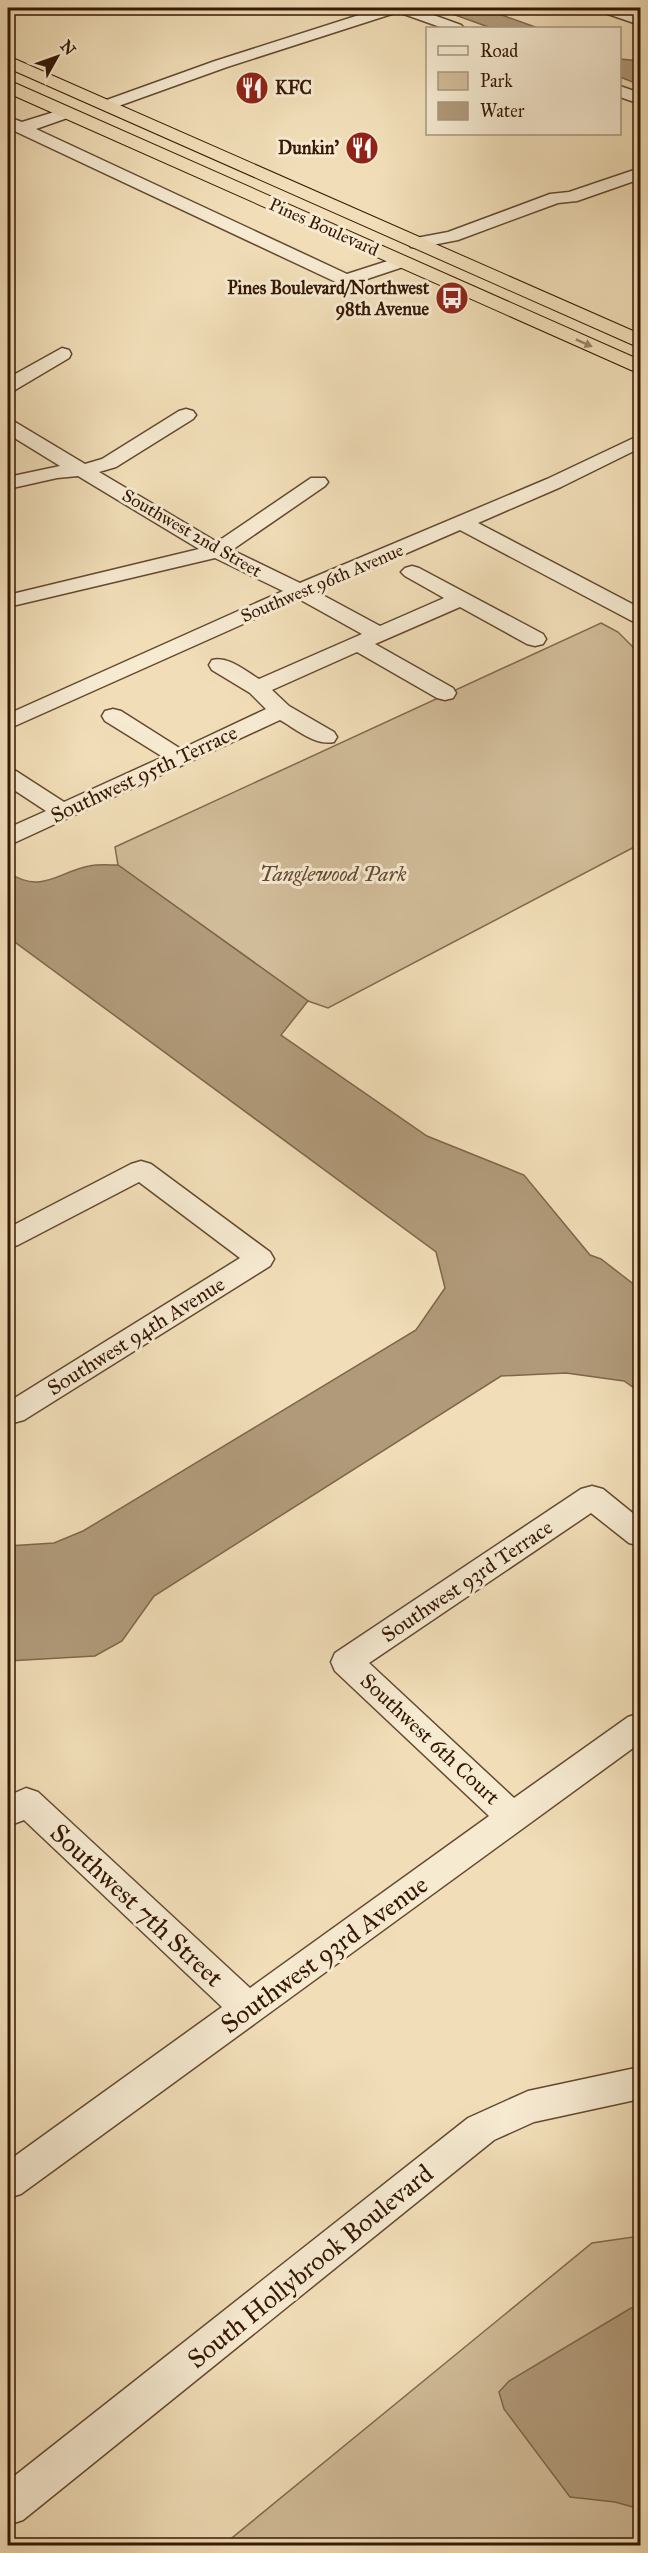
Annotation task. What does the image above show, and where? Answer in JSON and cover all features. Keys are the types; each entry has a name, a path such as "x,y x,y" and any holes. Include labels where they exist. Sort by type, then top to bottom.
{"highway":[{"name":"Pines Boulevard","path":"8,61 640,342"},
{"path":"8,77 69,99 98,102"},
{"name":"Pines Boulevard","path":"8,86 640,368"},
{"path":"67,113 104,117 213,163 265,175"},
{"path":"187,166 275,194 382,242 404,248 424,246"},
{"path":"400,262 418,260 437,263 524,300 584,317"}],"street":[{"path":"98,102 395,8"},
{"path":"401,8 453,27"},
{"path":"604,8 640,21"},
{"path":"621,91 640,99"},
{"path":"14,125 67,113"},
{"path":"14,125 224,221 346,280 400,262"},
{"path":"424,246 464,241 563,203 572,196 640,173"},
{"path":"8,386 62,354"},
{"path":"8,483 57,472 84,470 109,463 186,415"},
{"name":"Southwest 2nd Street","path":"8,426 217,551 300,591 380,635"},
{"name":"Southwest 96th Avenue","path":"8,722 300,591 554,483 639,442"},
{"path":"8,602 217,551 318,482"},
{"path":"462,523 640,616"},
{"path":"412,572 535,639"},
{"path":"258,688 461,598"},
{"path":"359,644 445,693"},
{"path":"220,665 258,688 281,711 326,737"},
{"name":"Southwest 95th Terrace","path":"8,837 281,711"},
{"path":"113,716 180,758"},
{"path":"8,776 62,812"},
{"name":"Southwest 94th Avenue","path":"8,1239 141,1170 261,1259 10,1411"},
{"name":"Southwest 93rd Terrace","path":"347,1662 592,1497 640,1535"},
{"name":"Southwest 6th Court","path":"347,1662 512,1817"},
{"name":"Southwest 93rd Avenue","path":"8,2182 640,1726"},
{"name":"Southwest 7th Street","path":"17,1807 248,2009"},
{"name":"South Hollybrook Boulevard","path":"8,2506 481,2129 528,2107 640,2083"}],"green space":[{"name":"Tanglewood Park","path":"601,623 618,632 640,654 640,844 328,1008 308,1001 118,865 115,847"},
{"path":"640,2236 640,2545 222,2546 592,2243"}],"water":[{"path":"436,8 482,8 535,27 488,27"},
{"path":"621,59 640,61 640,85 621,77"},
{"path":"118,865 308,1001 281,1035 427,1136 524,1175 590,1255 601,1259 640,1289 640,1392 624,1381 566,1373 501,1376 154,1596 122,1641 95,1656 8,1661 8,1546 54,1543 83,1531 416,1330 445,1288 436,1252 8,937 8,872 20,879 40,882 89,866"},
{"path":"640,2307 640,2509 615,2502 570,2497 504,2409 499,2392 509,2381 631,2308"}],"place":[{"name":"KFC","path":"252,88"},
{"name":"Dunkin'","path":"362,148"},
{"name":"Pines Boulevard/Northwest 98th Avenue","path":"452,298"}]}
